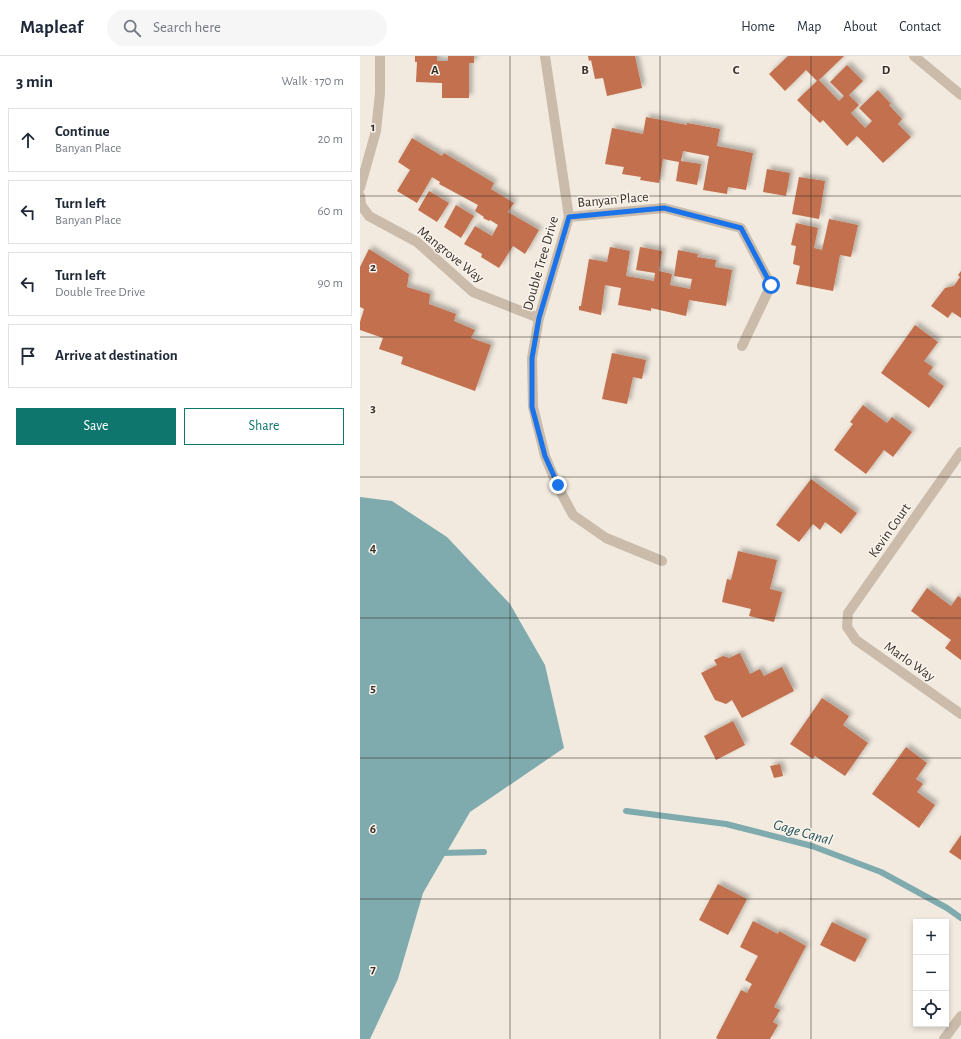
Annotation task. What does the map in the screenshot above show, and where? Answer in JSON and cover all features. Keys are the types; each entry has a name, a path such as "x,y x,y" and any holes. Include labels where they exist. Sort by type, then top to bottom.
{"street":[{"path":"360,188 376,131 380,93 380,56"},
{"name":"Double Tree Drive","path":"546,56 569,217 539,318 532,358 532,407 545,456 573,515 606,538 662,561"},
{"path":"914,56 961,95"},
{"name":"Mangrove Way","path":"360,196 361,205 369,216 417,242 473,292 539,318"},
{"name":"Banyan Place","path":"569,217 664,208 741,228 771,285 742,346"},
{"name":"Kevin Court","path":"848,627 848,612 961,452"},
{"name":"Marlo Way","path":"848,627 856,640 961,714"},
{"path":"944,1039 961,1016"}],"water":[{"path":"360,497 392,501 447,537 510,604 545,665 564,748 470,812 423,893 398,979 370,1039 360,1039"}],"building":[{"path":"415,56 437,56 437,61 448,61 448,56 474,56 474,63 469,63 469,98 442,98 442,83 416,82 417,62 415,62"},
{"path":"588,56 635,56 642,88 607,96 603,78 595,79 591,60 589,61"},
{"path":"788,56 844,56 819,80 839,101 844,96 830,82 847,65 863,81 849,95 859,105 851,113 865,128 872,121 859,108 878,90 902,119 898,124 911,137 883,163 857,136 847,146 823,120 820,123 797,100 817,81 806,70 785,91 769,74"},
{"path":"646,117 687,125 687,123 720,129 717,146 753,153 746,190 728,187 727,194 703,190 709,156 683,151 681,161 701,164 697,185 676,181 679,162 663,159 659,183 640,180 641,177 622,174 624,167 605,164 612,128 643,134"},
{"path":"412,138 442,156 444,153 494,183 491,189 514,203 508,212 539,230 525,254 513,246 499,268 481,257 482,254 464,244 475,226 492,236 498,225 483,218 484,217 475,211 478,205 439,184 440,182 432,177 417,203 397,191 410,170 398,162"},
{"path":"767,169 790,173 786,196 763,192"},
{"path":"799,177 825,181 819,219 792,214"},
{"path":"429,191 449,203 437,222 418,210"},
{"path":"456,205 474,216 461,238 444,227"},
{"path":"829,219 858,225 851,257 840,255 833,291 796,284 800,266 793,264 796,246 791,245 796,223 818,228 814,248 822,250"},
{"path":"610,247 630,251 626,276 654,281 655,273 636,270 640,247 662,251 659,271 672,274 670,285 690,289 692,279 674,276 678,250 698,254 697,257 716,260 715,267 732,270 726,306 689,300 686,316 651,308 651,311 618,305 621,288 605,285 601,315 579,310 589,259 607,262"},
{"path":"369,249 409,274 407,287 430,294 429,304 456,314 454,321 475,330 471,338 491,345 475,391 401,364 403,357 379,349 383,338 360,330 360,322 364,309 360,307 360,267"},
{"path":"961,271 961,318 952,312 948,318 931,306 945,288 954,286 960,277 958,275"},
{"path":"915,325 938,342 924,361 933,367 928,374 944,386 929,408 881,373"},
{"path":"612,353 646,360 642,379 633,377 627,404 602,399"},
{"path":"863,405 887,423 892,417 912,432 893,457 884,450 866,474 834,450 853,424 850,422"},
{"path":"811,479 857,513 841,534 825,522 820,530 813,524 799,542 776,525"},
{"path":"738,551 777,560 770,589 782,592 774,622 749,616 751,609 722,602 727,579 731,580"},
{"path":"927,588 951,606 958,596 961,598 961,660 945,648 951,640 911,611"},
{"path":"740,653 750,674 760,669 764,676 782,667 794,691 742,718 732,700 726,704 715,700 701,673 717,665 714,660 723,656 729,658"},
{"path":"822,698 849,716 843,725 868,743 845,776 815,756 813,759 790,744"},
{"path":"733,721 745,745 716,760 704,736"},
{"path":"906,747 927,763 916,779 923,784 917,792 935,805 919,828 872,794"},
{"path":"780,764 783,776 774,778 770,766"},
{"path":"961,835 961,860 949,852"},
{"path":"718,884 747,899 728,935 699,920"},
{"path":"753,921 778,934 779,931 806,946 774,1007 780,1010 773,1022 778,1025 770,1039 718,1039 716,1038 741,990 747,993 752,984 745,980 758,956 740,947"},
{"path":"832,922 867,939 855,962 820,945"}],"waterway":[{"name":"Gage Canal","path":"626,811 726,824 812,846 881,872 947,908 961,918"},
{"path":"440,853 484,852"}],"route":[{"path":"558,485 545,456 532,407 532,358 539,318 569,217 664,208 741,228 771,285"}]}
